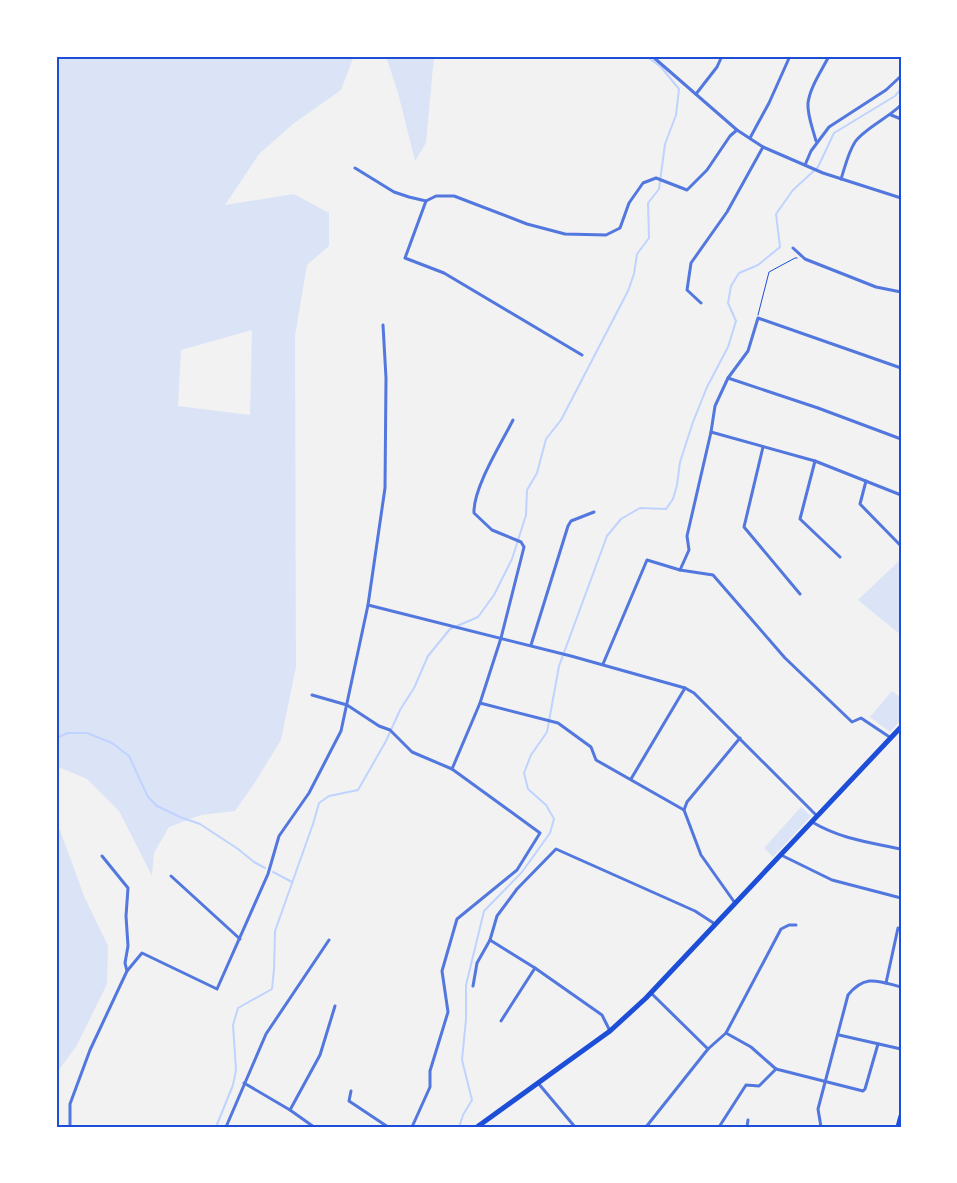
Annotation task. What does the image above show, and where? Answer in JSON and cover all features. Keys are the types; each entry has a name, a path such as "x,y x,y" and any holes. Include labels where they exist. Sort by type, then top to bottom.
{"main road":[{"path":"480,1126 610,1031 651,993 901,727"},
{"path":"898,1127 901,1116"}],"street":[{"path":"652,56 737,130 763,147 823,173 901,198"},
{"path":"696,94 717,67 722,56"},
{"path":"750,138 769,103 790,56"},
{"path":"816,142 808,103 811,91 829,56"},
{"path":"805,165 816,142 828,126 886,90 901,76"},
{"path":"841,179 855,142 891,115 901,105"},
{"path":"891,115 901,119"},
{"path":"355,168 394,192 426,201 436,196 454,196 527,224 566,234 606,235 620,228 629,203 643,183 656,178 687,190 707,170 730,136 737,130"},
{"path":"700,303 687,290 691,263 726,212 763,147"},
{"path":"426,201 405,258 444,273 582,355"},
{"path":"793,248 805,259 876,287 901,292"},
{"path":"680,570 689,550 687,536 711,432 715,406 728,378 748,351 758,318 901,368"},
{"path":"70,1127 70,1104 90,1050 127,971 142,953 217,989 268,874 279,836 309,792 341,730 368,605 385,488 386,378 383,325"},
{"path":"728,378 818,408 901,439"},
{"path":"452,769 480,703 501,638 524,547 521,542 492,530 474,513 473,503 479,487 513,420"},
{"path":"711,432 815,461 901,495"},
{"path":"763,447 744,527 800,594"},
{"path":"815,461 800,519 840,557"},
{"path":"866,481 860,504 901,546"},
{"path":"531,645 568,526 571,521 594,512"},
{"path":"603,664 647,560 680,570 713,575 785,658 852,722 862,718 891,738"},
{"path":"368,605 531,645 685,688 694,693 818,816"},
{"path":"631,780 685,688"},
{"path":"312,694 347,705 379,726 390,730 412,752 452,769 540,833 517,870 457,919 442,971 448,1012 430,1071 430,1087 412,1127"},
{"path":"480,703 558,723 591,747 596,760 684,810 701,855 736,903"},
{"path":"684,810 687,802 740,738"},
{"path":"812,822 828,832 852,840 901,849"},
{"path":"473,986 477,964 490,940 497,916 517,889 556,849 695,911 715,925"},
{"path":"781,855 832,880 901,898"},
{"path":"102,856 128,888 126,916 128,946 125,963 127,971"},
{"path":"171,876 240,939"},
{"path":"646,1127 708,1049 726,1033 781,929 789,925 796,925"},
{"path":"886,983 898,928"},
{"path":"226,1127 266,1034 329,940"},
{"path":"490,940 535,968 602,1015 610,1031"},
{"path":"501,1021 535,968"},
{"path":"821,1127 818,1109 848,996 856,987 870,980 901,987"},
{"path":"651,993 708,1049"},
{"path":"290,1110 320,1054 335,1006"},
{"path":"726,1033 751,1047 776,1070 863,1091 878,1044"},
{"path":"839,1034 901,1049"},
{"path":"719,1127 746,1086 759,1086 776,1070"},
{"path":"244,1083 290,1110 314,1127"},
{"path":"537,1083 574,1127"},
{"path":"351,1091 349,1101 388,1127"},
{"path":"747,1127 748,1120"}],"path":[{"path":"758,318 769,272 795,258 805,259"}],"shaded area":[{"path":"56,56 354,56 341,90 293,124 259,154 225,205 294,194 329,213 329,246 307,265 295,336 296,667 281,740 235,811 201,815 169,827 154,853 152,876 119,811 87,779 56,766","holes":["252,330 250,415 178,406 181,350"]},
{"path":"386,56 434,56 426,143 415,161 398,93"},
{"path":"901,559 901,635 858,600"},
{"path":"892,691 901,698 901,720 890,732 870,717"},
{"path":"801,807 811,816 773,857 764,848"},
{"path":"56,830 60,830 84,896 108,946 107,984 77,1045 56,1074"}],"waterway":[{"path":"216,1127 233,1085 236,1070 233,1025 238,1008 272,989 275,931 319,803 329,796 358,790 386,741 400,710 414,688 428,656 450,629 478,617 494,595 512,559 526,515 527,490 537,473 546,439 561,420 628,291 634,274 637,254 649,238 648,203 659,189 665,144 676,115 679,89 661,67 646,56"},
{"path":"459,1127 463,1115 472,1100 462,1060 466,1019 466,985 484,911 522,872 550,833 554,819 546,805 528,789 524,773 531,755 547,732 559,666 607,536 621,519 640,508 666,509 673,499 680,462 693,422 707,387 728,347 736,321 728,303 731,286 739,273 758,265 780,247 776,214 793,190 818,167 834,133 895,96 901,89"},
{"path":"56,738 68,733 87,733 112,743 129,756 148,797 157,806 200,824 265,868"},
{"path":"273,872 292,882"}]}
